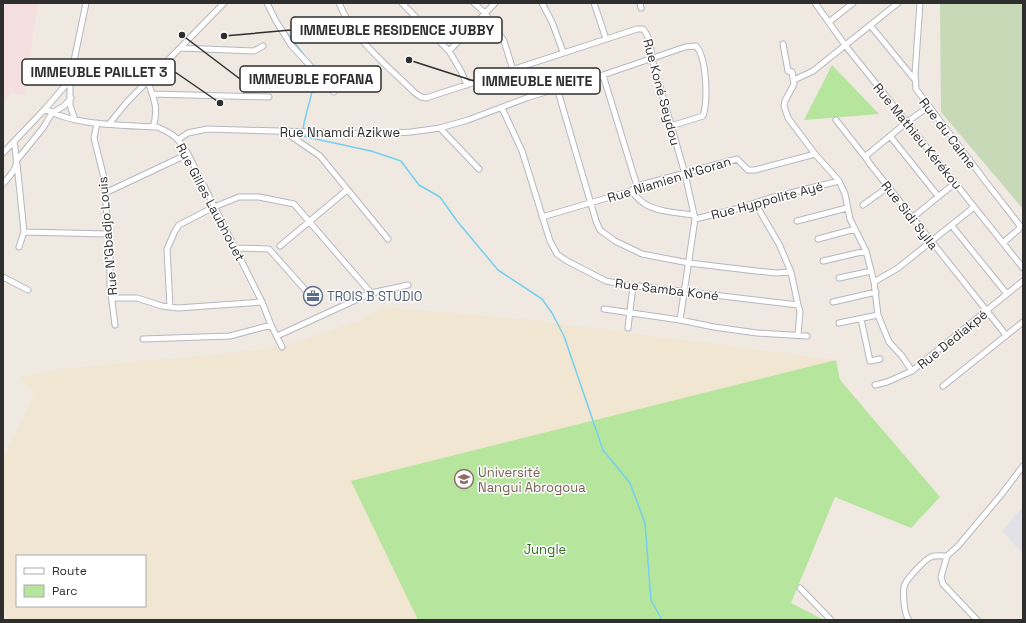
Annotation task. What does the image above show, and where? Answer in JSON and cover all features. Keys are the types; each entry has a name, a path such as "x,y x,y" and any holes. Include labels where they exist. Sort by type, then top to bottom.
{"street":[{"path":"75,120 70,105 70,80 86,3"},
{"path":"109,124 127,102 224,3"},
{"path":"267,3 291,45 334,92"},
{"name":"Rue Koné Seydou","path":"339,3 342,11 359,36 379,59 420,96 430,97 563,52 637,29 643,29 651,48 652,59 685,174 695,217 680,320"},
{"path":"402,3 449,51 461,71 467,85"},
{"path":"474,3 485,14 504,41 513,70"},
{"path":"449,51 495,3"},
{"path":"542,3 552,22 563,52"},
{"path":"594,3 606,39"},
{"name":"Rue Mathieu Kérékou","path":"815,3 845,45 1023,268"},
{"path":"829,22 853,3"},
{"path":"794,80 813,71 898,3"},
{"name":"Rue du Calme","path":"920,3 915,80 916,89 928,107 1020,226 1019,229 1003,243"},
{"path":"870,25 915,80"},
{"path":"783,44 788,71 792,72 794,80 794,84 784,106 788,118 839,181 845,194 850,220 866,251 876,292 878,315 889,342 902,356 912,371"},
{"path":"180,48 254,51 263,46"},
{"name":"Rue Nnamdi Azikwe","path":"179,139 188,133 207,129 378,134 440,128 468,120 529,97 603,75 690,46 696,46 702,56 705,79 705,110 703,116 671,126"},
{"path":"603,75 637,186"},
{"path":"3,154 70,80"},
{"path":"148,82 156,108 153,127"},
{"path":"558,88 575,153 600,230 615,241 642,254 689,263 756,271 791,272"},
{"path":"152,94 269,97"},
{"path":"3,184 13,173 17,162 44,128 52,113 64,106 71,98"},
{"path":"866,158 867,155 907,122 928,107"},
{"name":"Rue Samba Koné","path":"502,108 522,151 550,241 557,254 567,261 606,281 633,286 798,305"},
{"name":"Rue Gilles Laubhouet","path":"45,109 52,113 75,120 153,127 167,131 179,139 188,154 262,302 282,347"},
{"name":"Rue Sidi Sylla","path":"836,120 1006,335"},
{"name":"Rue N'Gbadjo Louis","path":"97,123 94,138 104,178 110,256 110,285 115,325"},
{"path":"440,128 479,169"},
{"path":"285,132 320,156 388,239"},
{"path":"890,136 938,196"},
{"path":"14,142 24,232 19,247"},
{"path":"105,193 188,154"},
{"name":"Rue Niamien N'Goran","path":"542,217 630,191 637,186 737,159 748,170 755,170 816,154"},
{"name":"Rue Hyppolite Ayé","path":"695,217 839,181"},
{"path":"912,218 955,183"},
{"path":"862,205 888,187"},
{"path":"280,246 309,220 347,190"},
{"path":"630,191 648,206 695,217"},
{"path":"170,307 167,249 175,231 179,225 214,207 239,198 259,197 294,204 371,293"},
{"path":"755,203 779,244 791,272 800,311 798,335"},
{"path":"874,282 898,268 974,207"},
{"path":"797,221 847,208"},
{"path":"952,226 1007,294"},
{"path":"818,239 855,229"},
{"path":"24,232 108,234"},
{"path":"235,248 270,249 315,301"},
{"path":"823,261 866,251"},
{"path":"839,278 871,271"},
{"path":"3,277 28,290"},
{"name":"Rue Dediakpé","path":"875,385 887,382 912,371 1023,282"},
{"path":"277,336 371,293 408,285"},
{"path":"628,328 633,286"},
{"path":"833,302 876,292"},
{"path":"112,298 137,298 178,308 262,302"},
{"path":"604,309 680,320 714,327 807,336"},
{"path":"839,323 878,315"},
{"path":"861,319 870,361 880,359"},
{"path":"943,386 1023,322"},
{"path":"143,339 230,336 271,325"},
{"path":"977,620 943,584 941,576 947,556 958,546 1001,495 1023,466"},
{"path":"909,620 904,610 905,584 922,563 932,556 947,556"},
{"path":"800,588 831,620"}],"shaded area":[{"path":"3,3 38,3 24,95 11,92 3,103"},
{"name":"Université Nangui Abrogoua","path":"383,307 531,320 836,360 840,380 940,497 911,528 835,497 791,603 824,620 9,620 3,606 3,460 34,394 21,377 61,369 282,347 359,321"},
{"path":"1023,506 1023,554 1002,531"}],"green space":[{"path":"940,3 1023,3 1023,209 941,112"},
{"path":"832,65 879,114 804,120"},
{"name":"Jungle","path":"836,360 840,380 940,497 911,528 835,497 791,603 824,620 418,620 351,481"}],"waterway":[{"path":"270,3 272,7"},
{"path":"287,33 304,55"},
{"path":"315,75 302,136 371,151 401,161 419,185 440,197 457,221 498,270 542,299 552,313 564,336 603,450 630,483 645,523 651,600 662,620"}],"place":[{"name":"IMMEUBLE FOFANA","path":"182,35"},
{"name":"IMMEUBLE RESIDENCE JUBBY","path":"224,36"},
{"name":"IMMEUBLE NEITE","path":"409,60"},
{"name":"IMMEUBLE PAILLET 3","path":"220,103"},
{"name":"TROIS B STUDIO","path":"313,296"},
{"name":"Université Nangui Abrogoua","path":"464,479"}]}
